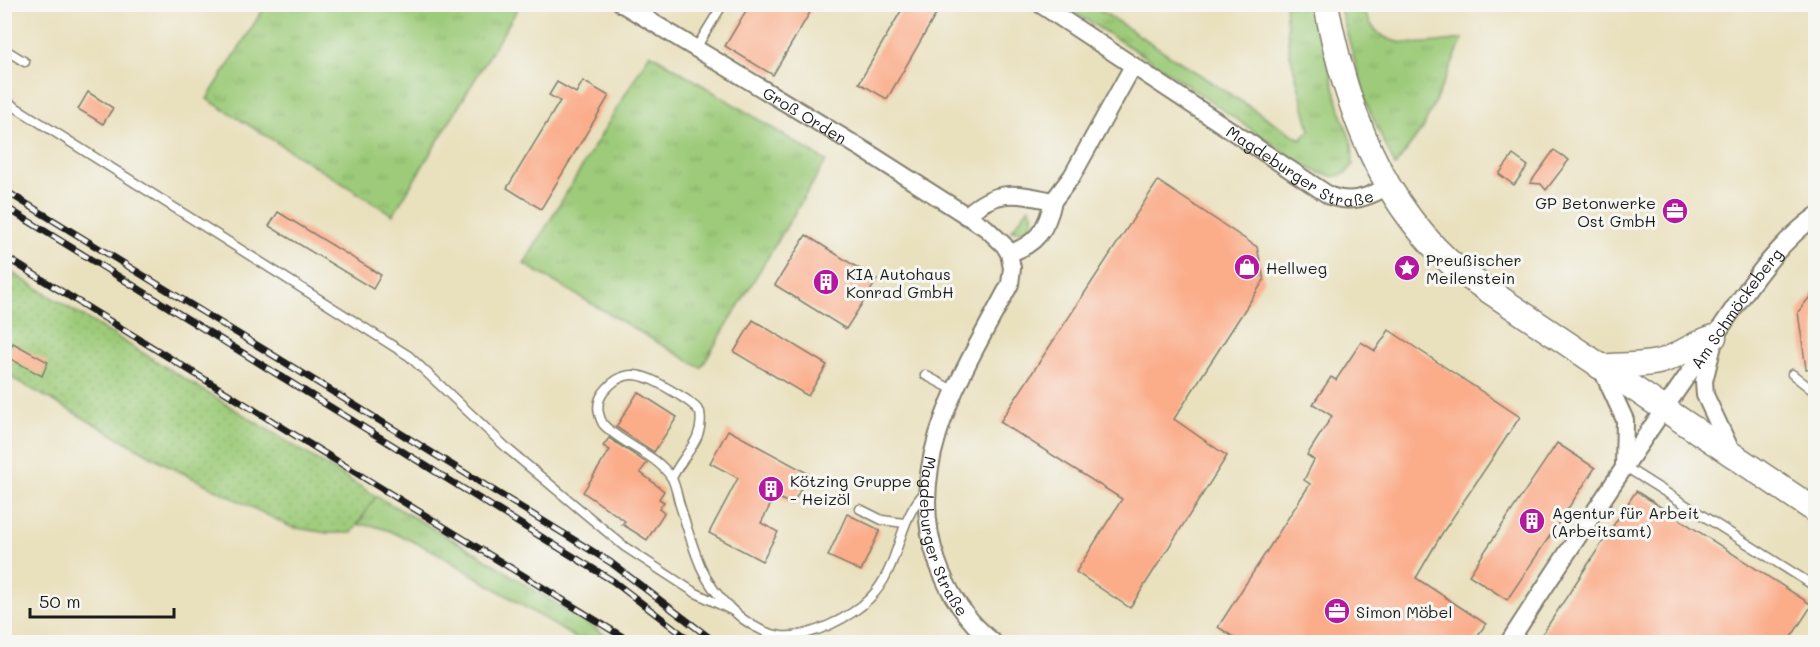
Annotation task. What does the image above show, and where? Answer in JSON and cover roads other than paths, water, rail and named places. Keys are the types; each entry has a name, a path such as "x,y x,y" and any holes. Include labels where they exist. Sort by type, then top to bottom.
{"main road":[{"path":"1326,4 1354,111 1387,187"},
{"name":"Magdeburger Straße","path":"1387,187 1421,234 1450,263 1815,511"},
{"path":"1600,367 1659,362 1677,356 1695,343 1714,337"}],"street":[{"name":"Groß Orden","path":"622,4 650,11 696,48 986,228 1009,253"},
{"name":"Magdeburger Straße","path":"1040,4 1330,196 1346,200 1358,199 1387,187"},
{"path":"1009,253 1034,242 1048,222 1053,201 1072,176 1133,66"},
{"path":"966,216 982,203 1002,195 1015,193 1053,201"},
{"name":"Am Schmöckeberg","path":"1664,409 1768,261 1791,235 1815,216"},
{"name":"Magdeburger Straße","path":"993,642 961,608 941,573 929,534 927,491 933,449 955,391 1010,284 1012,268 1009,253"},
{"path":"1714,337 1704,381 1705,395 1733,454"},
{"name":"Magdeburger Straße","path":"1600,367 1608,379 1625,420 1624,466"},
{"path":"1509,642 1664,409"}],"lane":[{"path":"696,48 723,4"},
{"path":"4,49 25,62"},
{"path":"4,100 409,356 509,450 625,547 694,592 733,611 767,632 782,636 800,634 838,621 861,607 880,585 898,552 904,524 912,507 927,491"},
{"path":"1792,374 1815,393"},
{"path":"672,478 679,463 699,435 700,412 694,404 647,377 633,375 619,378 600,398 598,411 603,424 672,478 700,566 717,595 733,611"},
{"path":"925,375 955,391"},
{"path":"1624,466 1815,587"},
{"path":"860,509 882,520 904,524"},
{"path":"1812,642 1815,636"}],"railway":[{"path":"4,190 610,562 715,642"},
{"path":"4,206 613,581 692,642"},
{"path":"4,256 631,642"}],"place":[{"name":"GP Betonwerke Ost GmbH","path":"1675,211"},
{"name":"Hellweg","path":"1247,267"},
{"name":"Preußischer Meilenstein","path":"1407,268"},
{"name":"KIA Autohaus Konrad GmbH","path":"826,282"},
{"name":"Kötzing Gruppe - Heizöl","path":"771,489"},
{"name":"Agentur für Arbeit (Arbeitsamt)","path":"1532,521"},
{"name":"Simon Möbel","path":"1337,611"}]}
